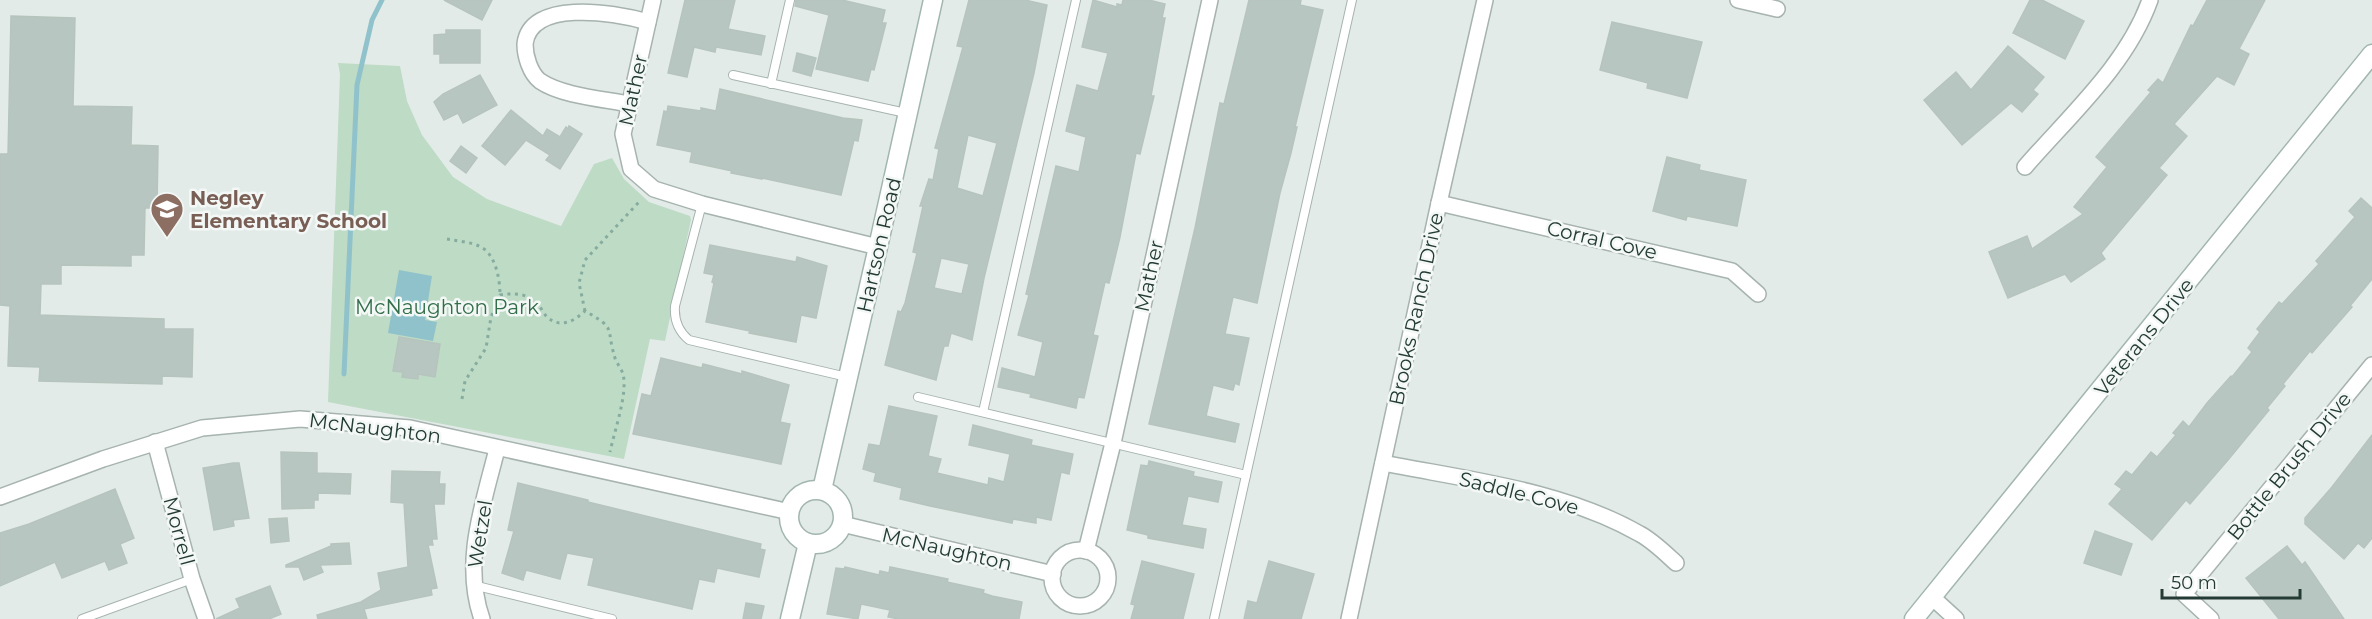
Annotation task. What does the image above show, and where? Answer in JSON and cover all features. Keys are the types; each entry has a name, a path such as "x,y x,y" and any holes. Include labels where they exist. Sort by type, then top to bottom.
{"street":[{"name":"Mather","path":"653,0 623,134 631,169 654,189 702,204 879,247"},
{"name":"Hartson Road","path":"822,490 879,247 933,0"},
{"name":"Mather","path":"1086,551 1113,443 1210,0"},
{"name":"Brooks Ranch Drive","path":"1349,619 1485,0"},
{"path":"1738,0 1777,9"},
{"path":"2025,166 2112,67 2144,16 2150,0"},
{"path":"629,104 563,91 539,80 525,57 526,31 542,10 564,4 603,9 648,22"},
{"name":"Veterans Drive","path":"1914,619 2372,54"},
{"name":"Corral Cove","path":"1439,203 1732,271 1758,294"},
{"name":"Bottle Brush Drive","path":"2211,619 2184,594 2372,365"},
{"name":"McNaughton","path":"0,497 103,459 202,428 300,419 410,428 790,512"},
{"name":"Morrell","path":"155,442 192,579 206,619"},
{"name":"Wetzel","path":"482,619 473,585 476,532 497,449"},
{"name":"Saddle Cove","path":"1383,463 1544,495 1642,534 1676,563"},
{"path":"822,490 837,498 843,516 835,538 818,545 798,538 792,529 790,512 797,497 806,491 822,490"},
{"name":"McNaughton","path":"842,524 1053,574"},
{"path":"790,619 808,543"},
{"path":"1078,550 1086,551 1101,559 1106,567 1108,583 1106,592 1092,603 1072,612 1059,597 1052,582 1053,574 1061,559 1078,550"},
{"path":"1933,598 1956,619"}],"lane":[{"path":"771,84 790,0"},
{"path":"983,412 1076,0"},
{"path":"1214,619 1352,0"},
{"path":"733,75 908,113"},
{"path":"702,204 675,306 674,316 684,336 689,340 849,377"},
{"path":"918,397 1246,475"},
{"path":"82,619 192,579"},
{"path":"473,585 612,619"}],"path":[{"path":"610,452 623,394 623,375 614,357 612,337 606,323 585,311 579,283 585,260 639,202"},
{"path":"447,239 475,245 486,250 498,273 500,295 492,317 486,348 465,381 462,399"},
{"path":"500,295 522,295 534,301 549,319 557,323 574,321 585,311"}],"green space":[{"name":"McNaughton Park","path":"338,63 400,66 407,101 422,135 453,177 487,199 561,226 594,164 612,158 624,179 649,202 690,216 665,341 650,339 624,459 328,402 340,74"}],"water":[{"path":"399,270 432,276 425,320 437,322 433,341 388,333"}],"building":[{"path":"444,0 492,0 482,20"},
{"path":"685,0 735,0 728,29 765,36 761,55 716,47 715,52 694,47 687,77 668,73"},
{"path":"796,0 842,0 885,10 882,23 886,23 874,70 871,69 868,81 816,69 829,15 795,6"},
{"path":"969,0 1025,0 1047,5 1034,73 984,278 972,340 951,333 948,346 944,346 936,380 885,365 898,311 901,312 905,303 917,253 913,252 923,206 920,206 929,179 933,180 939,149 935,148 963,47 957,46","holes":["968,135 997,143 983,196 957,188","941,258 969,264 962,294 934,288"]},
{"path":"1093,0 1117,7 1117,4 1122,5 1123,0 1149,0 1165,4 1162,18 1165,18 1151,96 1154,96 1140,154 1136,153 1109,283 1105,282 1093,335 1098,336 1084,398 1078,397 1076,408 1030,397 1031,394 998,387 1002,368 1035,377 1043,342 1018,335 1029,295 1026,294 1056,166 1079,172 1086,137 1066,131 1077,85 1098,91 1108,53 1082,47"},
{"path":"1249,0 1301,0 1300,5 1323,10 1257,303 1233,297 1225,334 1249,338 1239,385 1235,383 1233,390 1213,385 1206,416 1239,424 1235,442 1149,424 1195,228 1220,103 1224,104"},
{"path":"2030,0 2042,0 2084,21 2065,59 2013,33"},
{"path":"2207,0 2265,0 2239,49 2249,54 2234,85 2217,76 2174,124 2187,136 2159,168 2167,175 2101,253 2105,259 2071,282 2065,274 2008,298 1989,252 2027,236 2032,249 2083,214 2074,207 2107,167 2096,157 2151,92 2148,90 2158,79 2163,83 2191,25 2193,26"},
{"path":"11,16 75,18 73,106 132,107 131,145 158,146 157,208 145,208 144,255 131,255 131,266 61,265 61,284 41,284 40,315 164,319 164,329 193,329 192,377 162,376 162,384 39,381 40,367 8,366 10,306 0,305 0,154 8,154"},
{"path":"1612,22 1702,42 1687,98 1647,88 1648,83 1600,70"},
{"path":"446,30 480,30 480,63 440,63 440,54 434,54 434,35 446,34"},
{"path":"2008,46 2044,77 2033,90 2038,94 2022,112 2011,103 1962,145 1924,100 1956,72 1971,90"},
{"path":"797,53 816,58 811,76 793,71"},
{"path":"480,75 497,105 463,123 458,113 444,120 434,102 443,94"},
{"path":"720,89 843,118 862,120 858,141 854,140 841,195 731,173 732,171 690,162 692,152 657,145 664,111 667,112 668,106 716,111"},
{"path":"511,110 543,136 547,129 560,137 569,126 582,134 560,169 546,160 550,155 526,140 505,165 482,146"},
{"path":"461,146 477,158 466,173 450,161"},
{"path":"1667,157 1700,165 1699,170 1746,180 1737,226 1687,216 1686,220 1653,211"},
{"path":"2361,198 2372,208 2372,279 2350,306 2352,307 2312,353 2310,351 2283,384 2285,386 2267,408 2269,410 2228,460 2190,504 2186,500 2152,540 2109,504 2122,489 2115,484 2126,471 2132,475 2151,452 2157,457 2176,435 2173,433 2183,421 2189,427 2252,352 2248,348 2260,332 2257,329 2279,302 2282,304 2319,264 2316,261 2355,217 2349,211"},
{"path":"710,245 796,262 797,257 827,266 816,318 801,315 796,342 706,322 714,283 712,282 714,275 704,273"},
{"path":"399,337 440,344 435,377 418,374 418,379 402,377 403,372 393,371"},
{"path":"661,358 702,368 703,364 742,374 742,371 789,385 780,422 790,424 781,464 633,434 642,394 651,396"},
{"path":"889,406 937,416 928,456 941,459 937,473 988,485 989,478 1004,482 1010,454 969,445 973,425 1032,440 1031,445 1073,454 1069,474 1061,472 1051,520 1036,517 1036,523 1013,519 1012,523 930,506 900,499 902,488 874,481 876,473 863,469 869,444 880,446"},
{"path":"2372,435 2372,538 2364,548 2358,543 2344,559 2305,524 2305,518"},
{"path":"281,452 317,453 317,473 351,474 350,494 318,493 318,500 314,500 314,508 282,509"},
{"path":"1149,461 1194,472 1193,476 1222,482 1218,502 1188,496 1182,525 1206,529 1203,548 1148,538 1148,535 1127,530 1141,465 1148,466"},
{"path":"239,463 249,518 233,520 234,526 214,530 203,468"},
{"path":"392,471 440,472 439,484 445,484 444,504 434,504 437,539 432,539 433,545 428,545 437,588 431,589 432,595 364,609 367,619 318,619 317,615 361,602 381,590 378,573 408,567 404,503 391,502"},
{"path":"518,483 761,544 760,549 765,550 759,577 717,568 714,582 699,579 692,609 588,585 594,558 567,553 560,579 526,570 523,580 502,573 514,531 508,530"},
{"path":"115,489 134,538 120,544 127,563 109,570 105,561 62,578 55,562 0,586 0,533 29,524"},
{"path":"287,518 289,541 271,543 269,519"},
{"path":"2095,531 2132,544 2121,575 2084,563"},
{"path":"349,543 351,564 320,565 323,572 304,580 299,567 286,567 331,544"},
{"path":"2287,546 2302,565 2305,562 2344,619 2279,619 2246,578"},
{"path":"1142,561 1194,574 1183,619 1131,619 1135,605 1131,604"},
{"path":"1269,561 1314,574 1301,619 1244,619 1248,601 1257,603"},
{"path":"845,567 879,575 880,571 889,573 890,567 948,579 947,582 984,590 983,593 992,596 1022,602 1019,619 899,619 888,617 890,610 861,604 858,619 827,614 836,568 844,569"},
{"path":"270,586 281,614 269,619 216,619 240,608 236,599"},
{"path":"746,603 764,606 761,619 743,619"}],"waterway":[{"path":"344,374 357,85 372,20 382,0"}],"place":[{"name":"Negley Elementary School","path":"167,238"}]}
